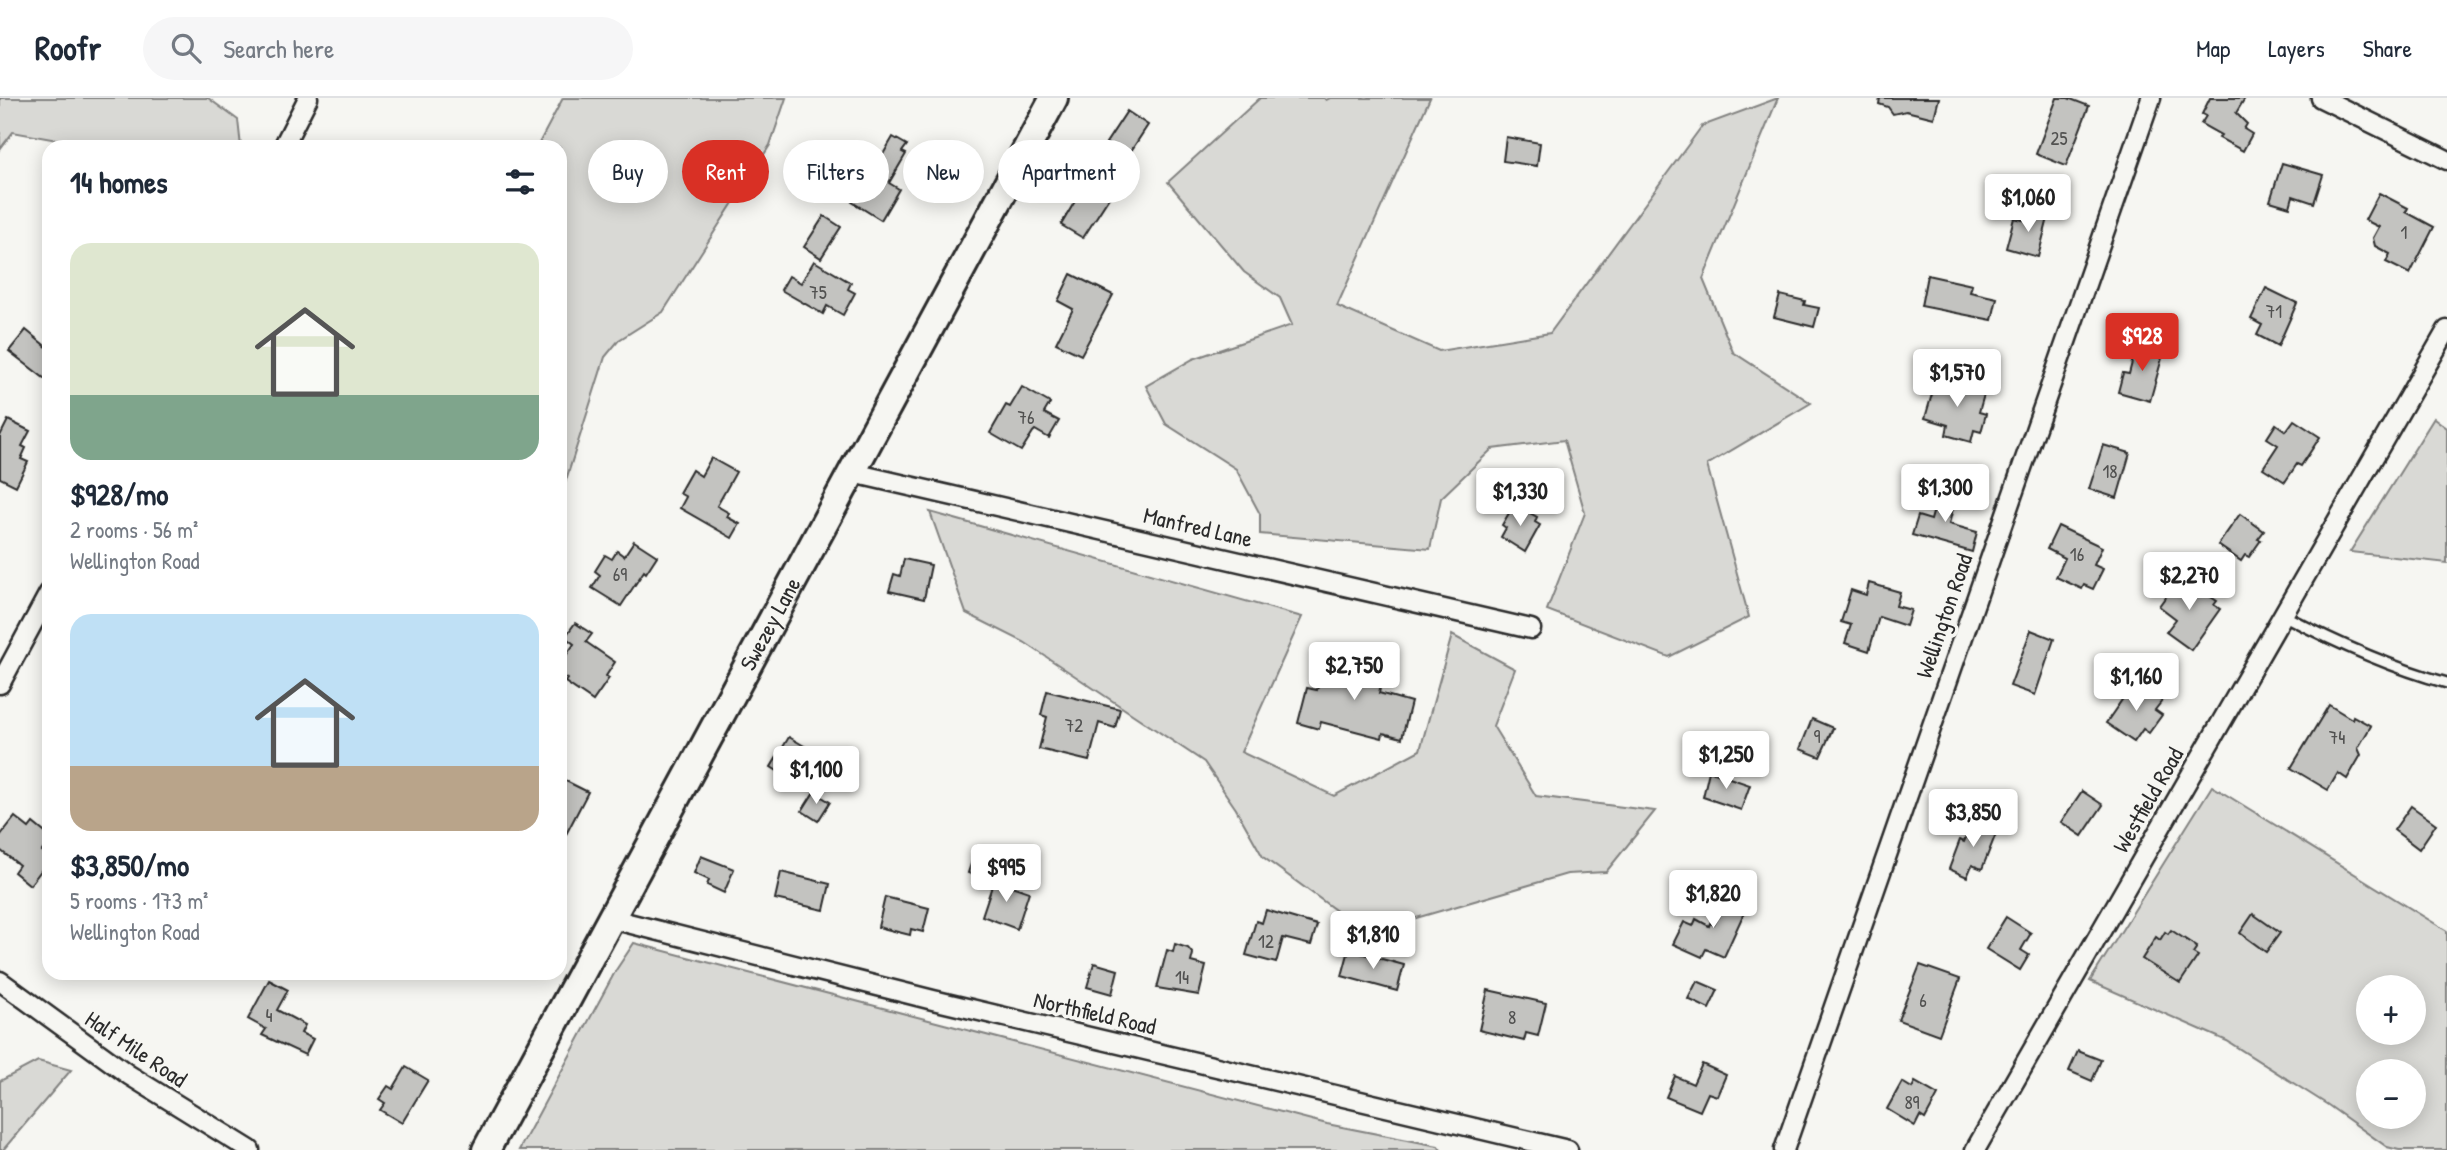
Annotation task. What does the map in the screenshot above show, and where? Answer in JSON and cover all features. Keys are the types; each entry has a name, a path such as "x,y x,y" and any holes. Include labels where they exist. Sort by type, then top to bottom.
{"street":[{"path":"286,140 307,98"},
{"name":"Swezey Lane","path":"486,1150 1054,98"},
{"name":"Wellington Road","path":"1784,1150 2151,98"},
{"path":"2321,98 2447,160"},
{"name":"Westfield Road","path":"1975,1150 2447,330"},
{"name":"Manfred Lane","path":"853,472 1531,629"},
{"path":"0,684 42,606"},
{"name":"Northfield Road","path":"612,919 933,1000 1567,1150"},
{"name":"Half Mile Road","path":"0,981 129,1075 250,1150"}],"lane":[{"path":"2283,615 2339,645 2415,674 2447,683"}],"shaded area":[{"path":"0,98 208,98 238,120 240,140 57,140 13,132 0,149"},
{"path":"563,98 786,98 769,147 769,140 682,140 682,203 733,203 663,312 619,340 605,357 567,477 567,140 541,140"},
{"path":"1260,98 1430,98 1337,306 1439,351 1550,333 1702,126 1778,98 1703,279 1733,352 1811,403 1707,465 1749,617 1669,657 1547,610 1585,513 1564,440 1492,449 1441,498 1430,549 1260,534 1260,514 1236,469 1166,424 1146,386 1193,359 1292,325 1280,298 1244,272 1168,182"},
{"path":"2434,418 2447,428 2447,563 2350,552"},
{"path":"930,512 1302,617 1241,752 1334,796 1420,750 1452,635 1515,669 1493,726 1536,796 1655,811 1606,872 1567,874 1406,921 1338,912 1263,857 1236,809 1204,762 1024,642 966,613"},
{"path":"2212,786 2447,931 2447,1150 2399,1150 2387,1147 2362,1129 2426,1129 2426,1059 2356,1059 2356,1125 2227,1041 2090,981"},
{"path":"634,943 1327,1124 1438,1146 1441,1150 519,1150 616,970"},
{"path":"38,1061 71,1070 3,1150 0,1150 0,1081"}],"building":[{"path":"1880,98 1939,98 1934,118 1906,111 1893,114 1888,107 1879,104"},
{"path":"2057,98 2068,98 2089,106 2066,166 2036,154"},
{"path":"2210,98 2245,98 2236,113 2247,124 2244,129 2252,134 2243,151 2201,124 2206,116 2202,114"},
{"path":"1127,111 1148,125 1138,140 1108,140"},
{"path":"893,137 903,143 903,159 889,183 889,144"},
{"path":"1506,137 1540,143 1537,166 1503,161"},
{"path":"2282,163 2323,175 2314,203 2293,196 2290,207 2270,201"},
{"path":"889,183 899,189 881,220 854,203 889,203"},
{"path":"2379,193 2408,208 2406,212 2434,227 2410,274 2386,262 2390,254 2375,246 2373,238 2379,227 2365,220"},
{"path":"1074,203 1106,203 1083,238 1061,225"},
{"path":"2025,212 2048,218 2038,257 2006,248 2014,218 2023,220"},
{"path":"824,216 841,227 821,258 804,247"},
{"path":"814,261 851,283 848,289 855,293 843,315 827,306 823,314 781,290 789,276 801,283"},
{"path":"1071,274 1113,295 1081,355 1056,343 1073,309 1058,301"},
{"path":"1927,275 1972,285 1970,292 1997,298 1992,320 1921,306"},
{"path":"2266,288 2297,303 2278,346 2257,335 2262,325 2251,319"},
{"path":"1780,295 1805,301 1804,305 1819,308 1814,327 1774,317"},
{"path":"26,330 42,343 42,377 9,351"},
{"path":"2137,343 2164,351 2150,401 2118,392 2123,373 2129,374"},
{"path":"1937,377 1985,391 1979,412 1986,414 1981,432 1974,430 1971,442 1946,435 1948,425 1925,418"},
{"path":"1022,387 1050,403 1044,413 1059,421 1049,438 1035,430 1021,451 990,433 1006,405 1010,407"},
{"path":"8,420 30,431 22,446 26,448 21,459 28,462 16,486 0,478 0,436"},
{"path":"2294,420 2320,437 2301,466 2297,464 2285,482 2263,468 2278,445 2267,438 2276,424 2286,431"},
{"path":"2103,445 2130,453 2117,498 2089,489"},
{"path":"711,458 736,472 717,506 729,513 727,517 740,524 732,538 680,508 686,497 679,493 692,470 701,476"},
{"path":"1941,484 1958,489 1949,524 1977,532 1972,552 1912,535 1918,516 1931,520"},
{"path":"1519,507 1537,517 1535,522 1540,525 1525,552 1501,537 1506,528 1502,525 1512,508 1518,511"},
{"path":"2240,514 2264,531 2249,557 2245,555 2241,561 2218,545"},
{"path":"2058,526 2102,547 2094,565 2103,569 2093,589 2084,585 2082,589 2056,577 2065,558 2047,549"},
{"path":"634,541 657,556 621,606 592,588 600,575 595,571 605,555 612,559 617,551 624,556"},
{"path":"904,559 931,565 924,599 889,591 894,574 900,576"},
{"path":"2180,577 2217,601 2214,605 2220,609 2191,650 2166,632 2176,619 2159,606"},
{"path":"1869,583 1900,592 1896,606 1911,610 1906,626 1879,617 1869,651 1845,643 1851,625 1841,622 1851,590 1866,595"},
{"path":"575,623 592,634 586,642 615,662 606,676 609,678 593,701 567,683 567,654 574,644 567,639"},
{"path":"2031,630 2054,639 2035,695 2010,686"},
{"path":"1326,658 1384,672 1379,693 1411,702 1402,738 1383,733 1382,738 1321,722 1319,729 1298,723 1307,688 1317,690"},
{"path":"2135,681 2162,701 2155,710 2162,715 2149,733 2143,729 2134,742 2106,723"},
{"path":"1047,691 1120,709 1115,728 1099,723 1089,761 1039,749 1047,717 1041,715"},
{"path":"2329,705 2352,719 2353,716 2371,726 2358,748 2361,755 2347,779 2338,773 2328,790 2291,768"},
{"path":"1812,719 1833,728 1820,757 1800,749"},
{"path":"789,737 811,750 808,755 818,762 803,787 771,767"},
{"path":"1709,771 1750,785 1741,810 1703,797"},
{"path":"567,782 588,792 567,832"},
{"path":"2082,791 2103,805 2082,836 2061,822"},
{"path":"814,792 830,802 818,821 802,811"},
{"path":"2411,806 2436,824 2419,849 2394,830"},
{"path":"15,817 29,828 33,823 42,830 42,869 30,885 14,872 19,865 0,850 0,836"},
{"path":"1973,821 1997,831 1982,869 1972,865 1967,877 1949,869 1960,840 1964,842"},
{"path":"977,846 999,854 989,881 968,873"},
{"path":"701,856 734,869 724,893 707,885 709,880 694,873"},
{"path":"781,872 830,884 824,910 775,899"},
{"path":"994,880 1029,892 1017,929 982,916"},
{"path":"1729,893 1749,902 1724,957 1706,949 1702,957 1673,944 1684,922 1693,926 1696,919 1709,926 1710,923 1714,925"},
{"path":"885,897 929,908 923,932 911,929 910,935 878,927"},
{"path":"1266,910 1317,925 1311,945 1283,938 1276,963 1246,955 1256,921 1262,923"},
{"path":"2253,914 2280,933 2266,952 2240,933"},
{"path":"2006,917 2031,933 2021,950 2029,955 2020,970 1986,949"},
{"path":"2171,930 2197,947 2193,953 2198,956 2180,983 2142,959 2156,937 2160,940 2165,932 2168,934"},
{"path":"1175,944 1188,948 1193,954 1191,962 1206,966 1199,995 1157,988 1167,950 1173,952"},
{"path":"1349,950 1404,965 1397,991 1342,976"},
{"path":"1094,963 1118,970 1112,994 1087,987"},
{"path":"1920,965 1960,979 1939,1035 1898,1020"},
{"path":"269,980 288,990 277,1010 305,1025 301,1033 313,1039 305,1055 262,1035 266,1029 248,1019"},
{"path":"1697,981 1718,990 1709,1009 1688,999"},
{"path":"1488,990 1546,1003 1538,1036 1526,1033 1524,1041 1479,1030"},
{"path":"2078,1051 2101,1060 2092,1081 2069,1071"},
{"path":"1702,1064 1726,1075 1717,1096 1708,1093 1700,1111 1666,1097 1675,1076 1693,1084"},
{"path":"406,1067 428,1080 402,1123 380,1110 385,1103 379,1099 388,1086 393,1089"},
{"path":"1902,1082 1912,1088 1915,1082 1938,1095 1925,1119 1920,1116 1915,1126 1887,1109"}]}
